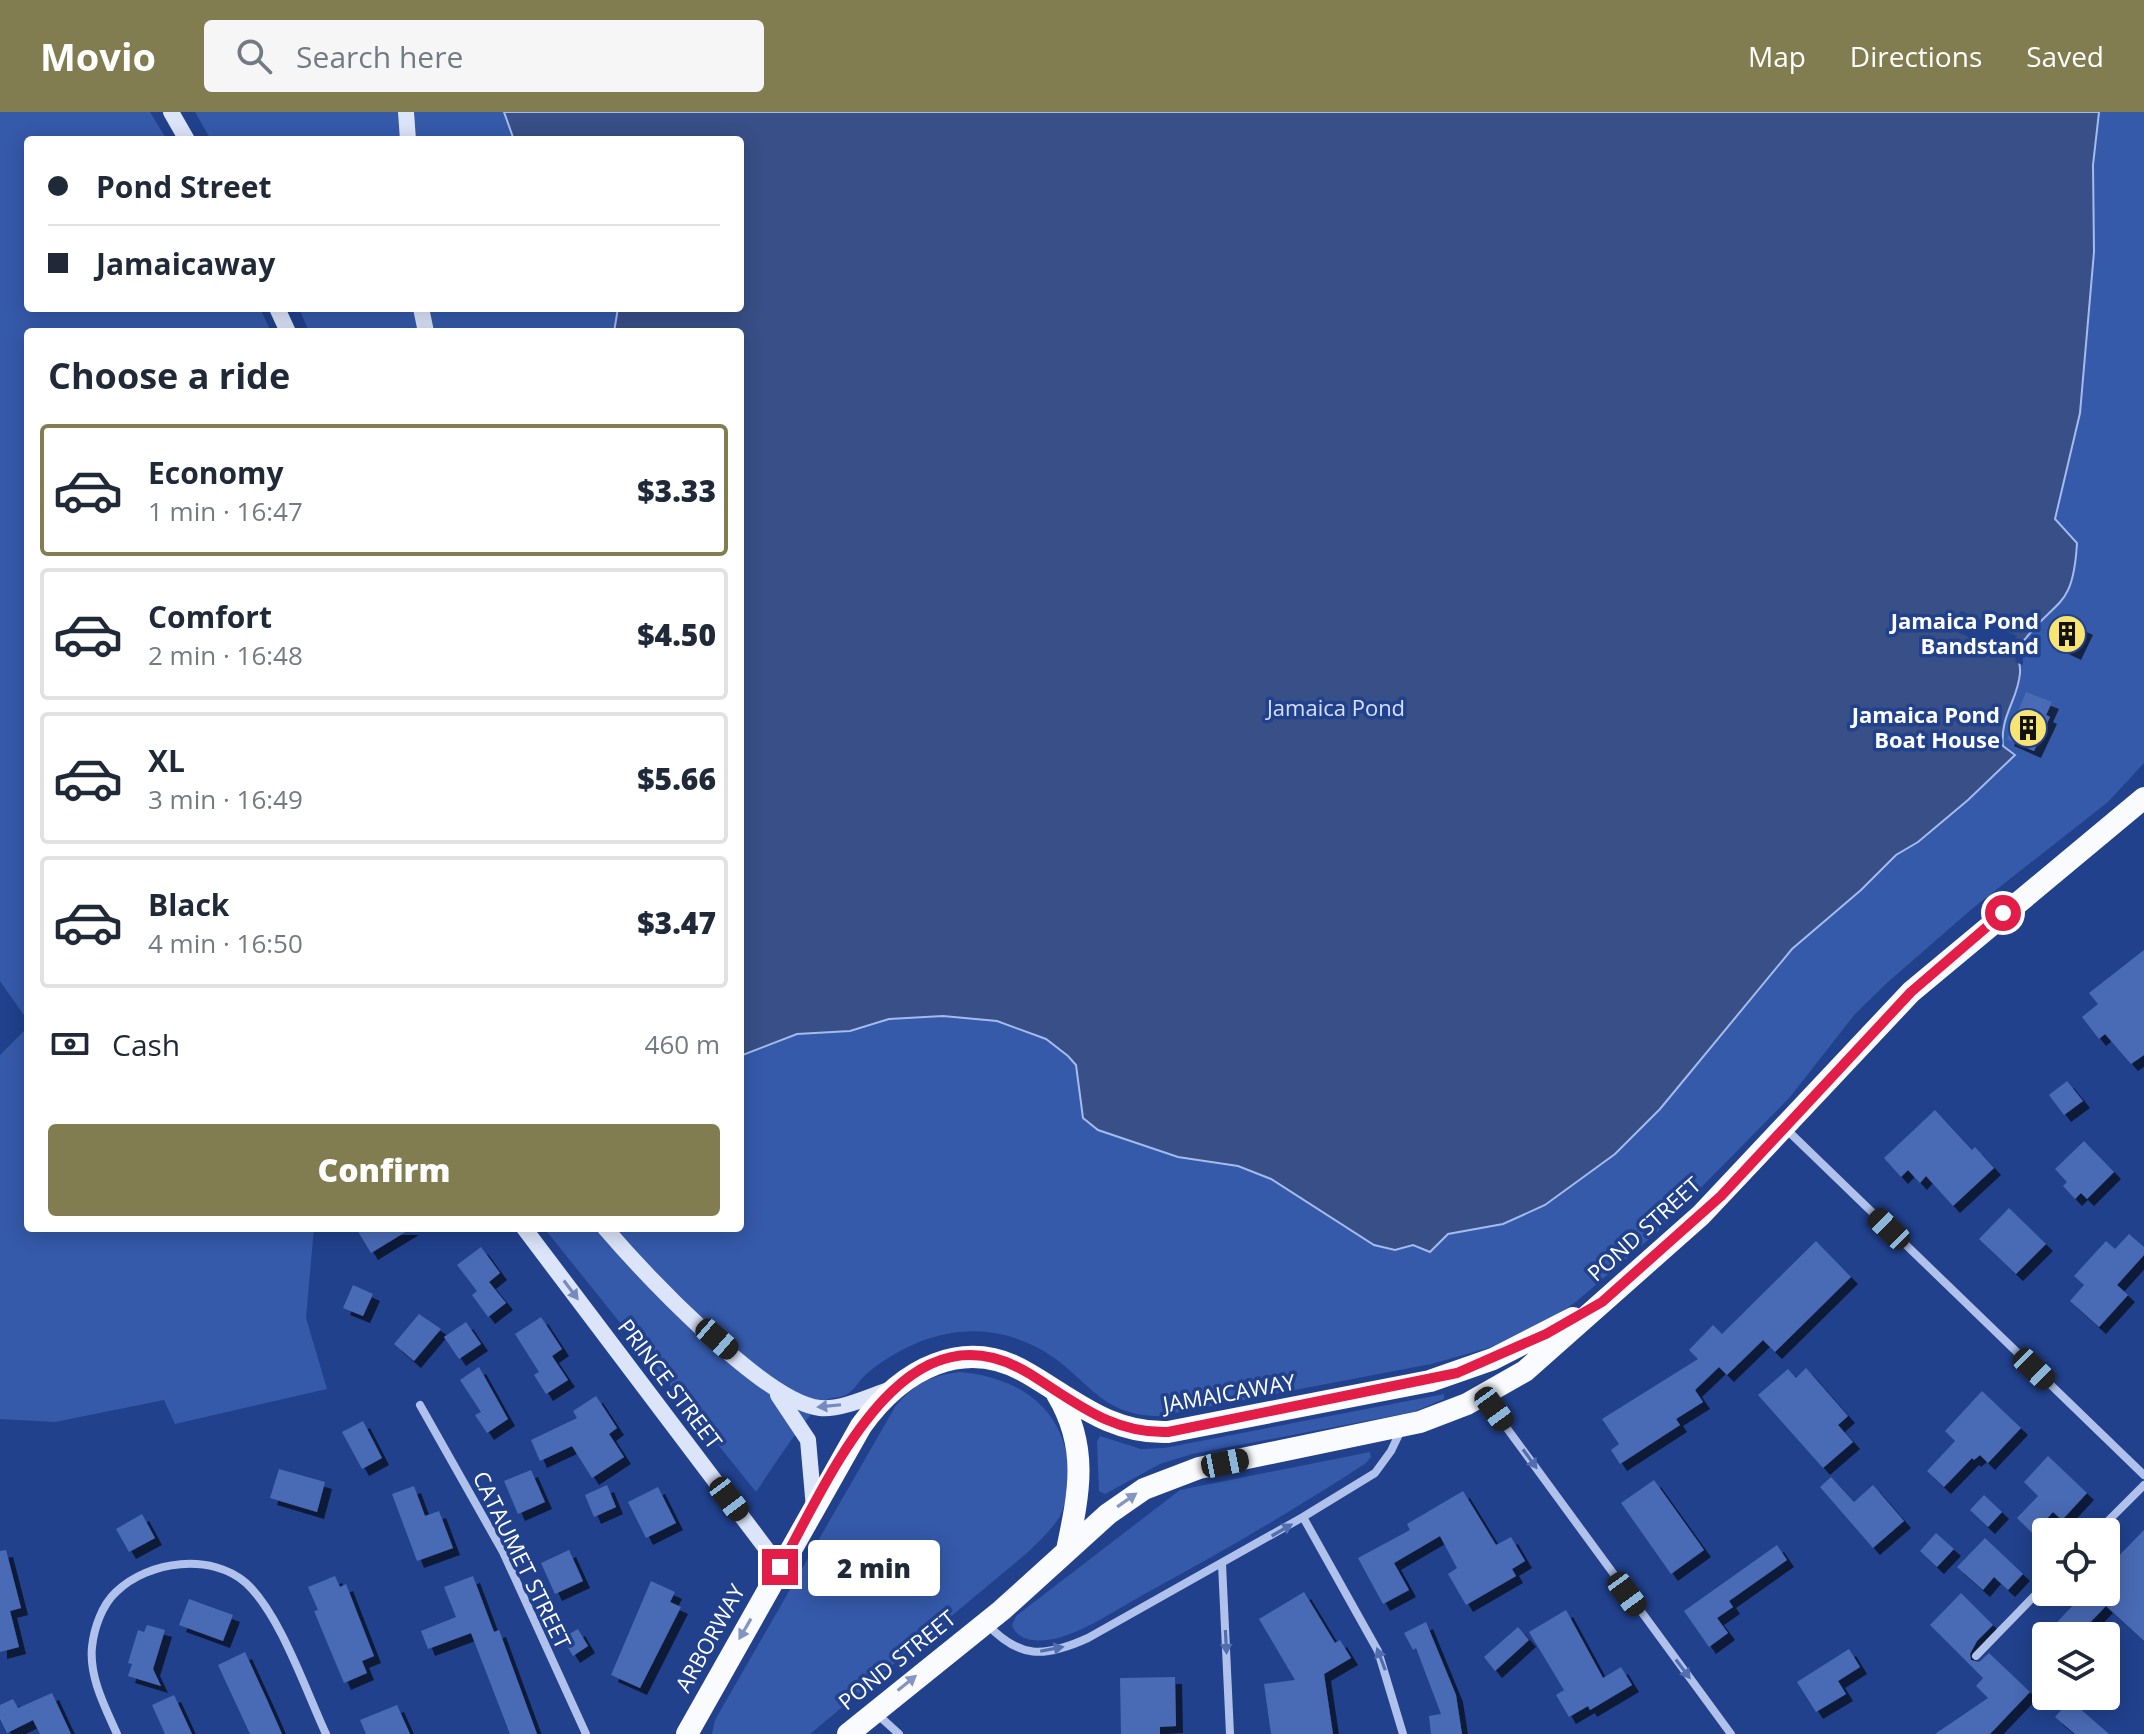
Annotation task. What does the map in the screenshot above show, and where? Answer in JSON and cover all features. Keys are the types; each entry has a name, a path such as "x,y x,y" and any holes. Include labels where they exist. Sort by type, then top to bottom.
{"highway":[{"name":"POND STREET","path":"1403,1427 1484,1396 1535,1364 1701,1215 1854,1049 1931,974 2113,827 2144,798"},
{"name":"JAMAICAWAY","path":"780,1567 861,1426 892,1389 925,1366 972,1356 1014,1366 1097,1417 1124,1428 1145,1432 1181,1430 1457,1373 1546,1334 1602,1302"},
{"path":"1054,1390 1069,1417 1080,1455 1080,1486 1067,1550"},
{"path":"985,1623 1128,1499 1170,1476 1403,1427"},
{"name":"ARBORWAY","path":"687,1734 780,1567"},
{"name":"POND STREET","path":"848,1734 985,1623"},
{"path":"704,1734 710,1691"}],"main road":[{"path":"171,112 185,136"},
{"path":"406,112 408,136"},
{"name":"PRINCE STREET","path":"527,1232 780,1567"},
{"path":"609,1232 663,1288 769,1385 808,1440 814,1508"},
{"path":"769,1385 795,1400 819,1408 892,1389"}],"street":[{"path":"1785,1127 2144,1475"},
{"path":"1484,1396 1731,1734"},
{"name":"CATAUMET STREET","path":"420,1405 503,1552 586,1734"},
{"name":"POND STREET","path":"985,1623 1015,1649 1039,1652 1061,1648 1102,1631 1375,1473 1403,1427"},
{"path":"2111,1518 2144,1485"},
{"path":"1303,1517 1378,1651 1403,1734"},
{"path":"117,1734 94,1677 92,1650 96,1624 116,1591 153,1570 197,1563 224,1567 248,1585 281,1633 326,1734"},
{"path":"1222,1564 1230,1734"},
{"path":"1976,1656 2032,1598"},
{"path":"874,1710 899,1734"}],"green space":[{"path":"0,112 150,112 165,136 24,136 24,312 262,312 269,328 24,328 24,1015 0,981"},
{"name":"Jamaica Pond","path":"195,112 2144,112 2144,763 2108,802 1973,908 1888,982 1855,1014 1790,1097 1656,1233 1577,1301 1539,1328 1510,1342 1431,1364 1159,1416 1138,1414 1107,1402 1056,1359 1018,1339 974,1331 952,1333 910,1346 867,1373 849,1393 826,1400 800,1428 756,1492 547,1232 744,1232 744,328 307,328 301,312 744,312 744,136 209,136"},
{"path":"24,1031 24,1232 314,1232 306,1318 327,1389 175,1424 164,1400 55,1422 0,1419 0,1055"},
{"path":"960,1372 1016,1387 1045,1409 1055,1424 1063,1442 1069,1475 1065,1503 1057,1521 1027,1553 810,1734 712,1734 715,1720 895,1407 924,1382"},
{"path":"1444,1394 1444,1399 1413,1412 1192,1454 1160,1464 1105,1494 1099,1491 1097,1442 1100,1436 1141,1449 1164,1448"},
{"path":"1370,1452 1371,1457 1366,1463 1311,1498 1088,1626 1054,1639 1035,1640 1019,1635 1012,1625 1016,1616 1180,1490"}],"shaded area":[{"name":"Jamaica Pond","path":"504,112 2099,112 2093,165 2094,252 2080,413 2055,519 2077,543 2075,565 2067,592 2018,651 2019,683 2003,735 2003,746 2015,755 1968,800 1918,842 1896,855 1861,890 1792,949 1660,1109 1615,1154 1545,1205 1503,1224 1448,1234 1430,1252 1413,1245 1395,1250 1374,1245 1271,1179 1238,1166 1178,1157 1098,1130 1083,1118 1076,1065 1068,1056 1046,1039 997,1021 943,1016 889,1019 850,1031 797,1034 744,1054 744,328 615,328 617,312 744,312 744,136 513,136"}],"pier":[{"path":"1961,611 2017,636 2011,649 2018,653 2023,650 2023,665 2015,662 2016,658 1953,630"}],"building":[{"name":"Jamaica Pond Bandstand","path":"2060,616 2086,628 2074,653 2049,641"},
{"name":"Jamaica Pond Boat House","path":"2026,692 2052,702 2046,715 2050,717 2034,751 2007,739"},
{"path":"2144,950 2144,1055 2131,1064 2105,1034 2099,1039 2082,1017 2098,1004 2089,993"},
{"path":"2067,1081 2083,1101 2064,1115 2049,1095"},
{"path":"1935,1110 1972,1150 1975,1147 1994,1168 1953,1206 1926,1176 1920,1183 1908,1170 1901,1177 1884,1158"},
{"path":"2084,1141 2114,1172 2087,1199 2081,1193 2075,1199 2063,1186 2067,1182 2055,1169"},
{"path":"2009,1208 2046,1244 2016,1274 1979,1239"},
{"path":"358,1232 405,1232 371,1253"},
{"path":"2129,1234 2144,1247 2144,1255 2117,1285 2128,1295 2099,1327 2070,1301 2084,1285 2074,1276 2106,1241 2115,1249"},
{"path":"1816,1241 1851,1277 1775,1352 1763,1340 1727,1375 1719,1367 1695,1390 1703,1402 1676,1419 1680,1425 1620,1464 1611,1450 1619,1444 1602,1419 1698,1359 1689,1350 1713,1325 1722,1334"},
{"path":"481,1247 500,1273 489,1282 506,1303 488,1317 472,1295 477,1291 457,1265"},
{"path":"353,1285 373,1294 363,1316 343,1308"},
{"path":"419,1314 441,1329 414,1361 394,1344"},
{"path":"541,1317 562,1349 552,1356 568,1380 546,1394 534,1375 539,1372 515,1334"},
{"path":"466,1322 481,1344 459,1359 444,1337"},
{"path":"479,1367 508,1419 487,1433 475,1415 481,1412 460,1380"},
{"path":"1806,1368 1848,1416 1838,1425 1853,1442 1823,1468 1758,1395 1788,1369 1796,1378"},
{"path":"1982,1391 2021,1428 1988,1463 1980,1455 1974,1460 1972,1458 1944,1487 1927,1471 1955,1441 1945,1431"},
{"path":"596,1396 617,1428 609,1434 624,1457 592,1478 572,1446 540,1461 531,1440 577,1418 573,1411"},
{"path":"363,1421 382,1458 362,1469 342,1432"},
{"path":"2048,1456 2087,1493 2064,1518 2053,1512 2048,1518 2032,1518 2032,1533 2017,1518 2038,1496 2024,1482"},
{"path":"279,1469 325,1482 317,1512 270,1498"},
{"path":"531,1470 545,1502 518,1514 504,1481"},
{"path":"1831,1477 1854,1502 1873,1485 1904,1521 1873,1548 1820,1487"},
{"path":"1654,1480 1704,1550 1671,1574 1621,1503"},
{"path":"607,1485 616,1507 594,1517 585,1495"},
{"path":"414,1486 425,1516 439,1511 453,1548 417,1561 392,1494"},
{"path":"658,1487 676,1523 646,1538 628,1502"},
{"path":"1463,1491 1496,1545 1511,1537 1525,1561 1512,1569 1516,1576 1466,1605 1448,1574 1457,1568 1440,1536 1394,1563 1409,1590 1383,1604 1358,1558 1410,1530 1407,1524"},
{"path":"1984,1495 2002,1512 1988,1527 1970,1510"},
{"path":"142,1514 155,1538 129,1552 116,1529"},
{"path":"2144,1530 2144,1641 2106,1606 2120,1606 2120,1555"},
{"path":"1936,1533 1954,1549 1937,1567 1920,1551"},
{"path":"1985,1538 2023,1574 2008,1590 1994,1577 1983,1590 1957,1567"},
{"path":"1777,1545 1787,1560 1729,1601 1733,1607 1717,1618 1728,1633 1709,1647 1684,1611"},
{"path":"6,1550 21,1608 10,1611 19,1647 0,1652 0,1551"},
{"path":"569,1550 583,1581 555,1594 541,1563"},
{"path":"335,1576 340,1587 346,1584 374,1656 362,1661 367,1673 344,1683 314,1611 318,1610 308,1587"},
{"path":"473,1576 494,1632 499,1630 537,1734 510,1734 471,1633 428,1649 421,1631 456,1617 444,1587"},
{"path":"651,1581 675,1592 670,1602 681,1607 640,1688 611,1675"},
{"path":"1304,1592 1335,1643 1340,1640 1351,1658 1324,1674 1333,1734 1271,1734 1264,1684 1295,1680 1259,1619"},
{"path":"1961,1593 1993,1625 1977,1641 1970,1654 1971,1660 1979,1662 1989,1653 2030,1692 1990,1734 1935,1734 1988,1698 1976,1686 1983,1678 1930,1625"},
{"path":"189,1599 233,1615 223,1641 179,1625"},
{"path":"2072,1606 2106,1606 2091,1622 2057,1622"},
{"path":"1566,1610 1603,1678 1621,1667 1632,1685 1590,1710 1588,1706 1569,1717 1556,1695 1564,1690 1529,1632"},
{"path":"1426,1622 1456,1695 1462,1734 1431,1734 1429,1716 1441,1714 1416,1648 1413,1650 1404,1633"},
{"path":"147,1625 165,1630 153,1669 161,1686 128,1676 132,1664 128,1663 138,1630 144,1632"},
{"path":"1518,1627 1529,1640 1495,1671 1484,1657"},
{"path":"578,1629 588,1646 573,1656 562,1638"},
{"path":"1849,1649 1860,1667 1838,1681 1846,1694 1816,1712 1797,1682"},
{"path":"245,1652 282,1734 250,1734 218,1665"},
{"path":"1175,1677 1176,1726 1160,1727 1160,1734 1121,1734 1120,1678"},
{"path":"52,1693 71,1734 40,1734 33,1720 7,1733 0,1719 0,1705 13,1699 18,1708"},
{"path":"174,1695 192,1734 165,1734 152,1705"},
{"path":"397,1705 410,1734 366,1734 360,1720"},
{"path":"2061,1710 2081,1710 2109,1734 2075,1734 2055,1717"}],"place":[{"name":"Jamaica Pond Bandstand","path":"2067,634"},
{"name":"Jamaica Pond Boat House","path":"2028,728"}],"route":[{"path":"780,1567 861,1426 876,1406 907,1376 944,1359 972,1356 1002,1361 1025,1371 1097,1417 1133,1430 1168,1432 1430,1381 1481,1364 1546,1334 1602,1302 1701,1215 1755,1161 1854,1049 1911,992 2003,913"}]}
